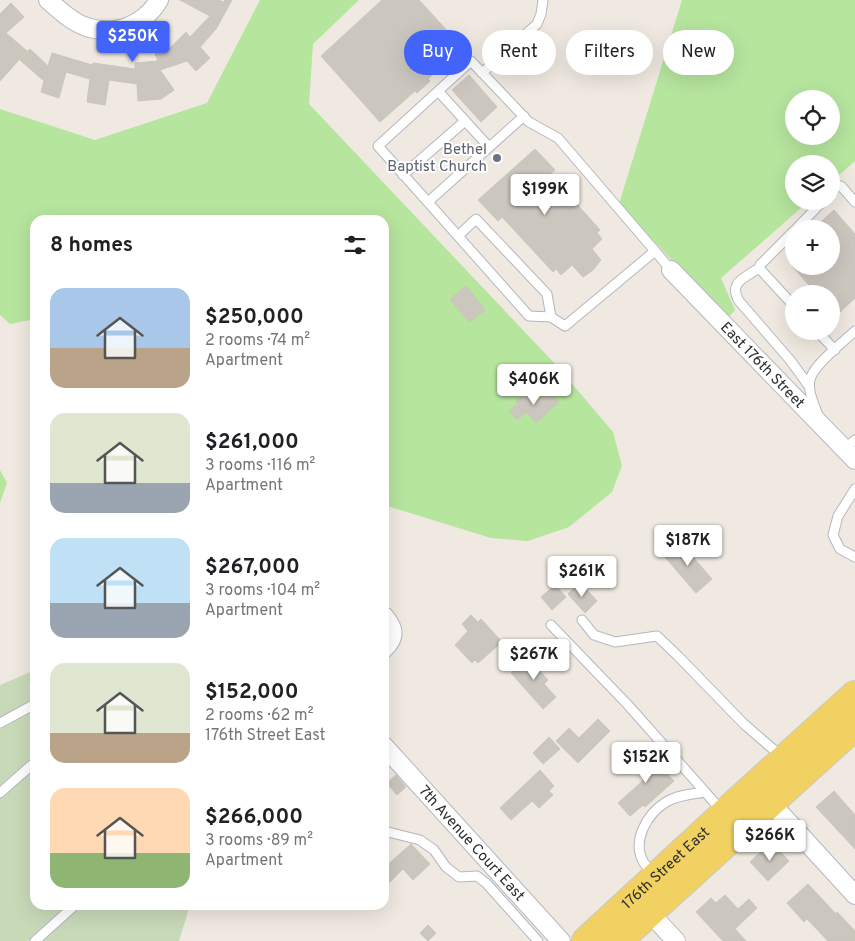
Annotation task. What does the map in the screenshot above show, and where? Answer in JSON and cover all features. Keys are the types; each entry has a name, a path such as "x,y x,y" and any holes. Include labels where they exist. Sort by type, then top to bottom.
{"main road":[{"name":"176th Street East","path":"600,938 655,877 855,695"},
{"name":"176th Street East","path":"600,938 650,912 855,726"}],"street":[{"path":"48,0 62,13 88,28 111,31 132,26 152,12 159,0"},
{"name":"East 176th Street","path":"671,270 828,432 851,450"},
{"path":"389,623 393,632 389,642"},
{"name":"7th Avenue Court East","path":"389,752 561,941"},
{"path":"770,802 855,894"},
{"path":"650,912 676,941"}],"lane":[{"path":"530,30 537,24 542,14 543,0"},
{"path":"482,73 471,61 378,146 529,316 551,317 565,326 655,251"},
{"path":"484,75 529,122 558,138 671,270"},
{"path":"438,91 489,147"},
{"path":"428,202 524,116"},
{"path":"404,175 465,121"},
{"path":"840,186 855,202"},
{"path":"805,220 814,210"},
{"path":"458,236 476,219 547,294 551,317"},
{"path":"785,241 759,268 741,280 735,287 734,292 739,301 790,360 809,386 816,411 828,432"},
{"path":"759,268 785,296"},
{"path":"809,386 811,376 817,368 855,332"},
{"path":"826,340 835,350"},
{"path":"855,489 838,516 833,535 840,549 855,557"},
{"path":"582,620 594,636 615,642 657,636 744,724 784,759"},
{"path":"551,625 628,705 724,814"},
{"path":"0,723 30,707"},
{"path":"0,793 30,766"},
{"path":"655,877 640,853 640,836 647,821 666,802 679,797 704,792"},
{"path":"389,833 420,840 434,850 446,866 459,877 477,876 486,883 538,941"},
{"path":"35,941 69,910"}],"green space":[{"path":"260,0 359,0 313,44 309,104 557,366 613,432 622,466 612,492 569,527 528,541 491,538 389,507 389,215 30,215 30,320 10,324 0,315 0,109 95,140 207,103"},
{"path":"682,0 855,0 855,161 840,174 840,155 785,155 785,210 799,210 785,220 721,278 735,310 727,319 619,204 663,62 663,75 734,75 734,30 673,30"},
{"path":"0,470 7,483 0,503"},
{"path":"30,672 30,910 188,910 179,941 0,941 0,685"}],"building":[{"path":"180,0 219,0 223,2 225,0 232,0 216,29 200,47 210,58 196,71 187,61 160,70 174,90 161,99 138,101 137,84 109,80 105,105 87,102 90,79 66,72 59,98 41,92 44,81 20,60 30,49 48,66 52,53 92,65 93,63 135,69 135,63 158,61 155,54 169,49 186,32 190,37 210,16"},
{"path":"382,0 419,0 446,30 404,30 404,75 432,75 428,79 430,81 417,93 415,91 380,122 321,56"},
{"path":"11,3 24,17 6,33 27,51 0,81 0,14"},
{"path":"469,75 497,107 481,122 452,90"},
{"path":"535,149 555,170 550,174 600,230 597,233 602,239 592,249 601,260 593,270 583,277 572,265 561,275 556,269 553,272 502,217 498,221 478,200"},
{"path":"834,210 855,234 855,298 840,312 840,285 809,285 800,275 840,275 840,220 823,220"},
{"path":"466,286 485,310 469,322 450,299"},
{"path":"528,391 537,401 548,391 559,402 536,423 526,412 517,420 509,411 518,404 516,401"},
{"path":"680,542 712,579 696,593 664,556"},
{"path":"580,582 597,601 585,613 568,594"},
{"path":"555,585 566,597 552,610 541,597"},
{"path":"471,615 478,622 481,619 502,642 478,663 475,660 472,663 455,645 468,631 462,624"},
{"path":"535,653 544,662 537,668 548,680 544,684 556,697 543,709 511,673"},
{"path":"598,719 610,731 578,763 556,741 569,728 579,738"},
{"path":"549,737 560,749 543,764 533,753"},
{"path":"646,751 674,781 645,807 643,805 630,816 618,803 646,778 632,763"},
{"path":"540,770 554,786 549,791 553,795 539,808 532,801 511,820 500,808"},
{"path":"396,775 406,787 397,795 389,785 389,781"},
{"path":"834,791 855,815 855,849 816,807"},
{"path":"771,842 789,861 768,881 750,862"},
{"path":"411,844 430,864 413,880 403,869 389,883 389,864"},
{"path":"808,884 855,931 855,941 828,941 807,919 804,922 787,903"},
{"path":"725,895 738,909 749,899 757,908 735,929 746,941 723,941 696,912 711,898 716,903"},
{"path":"428,925 436,933 428,941 420,933"}],"place":[{"name":"Bethel Baptist Church","path":"497,158"}]}
